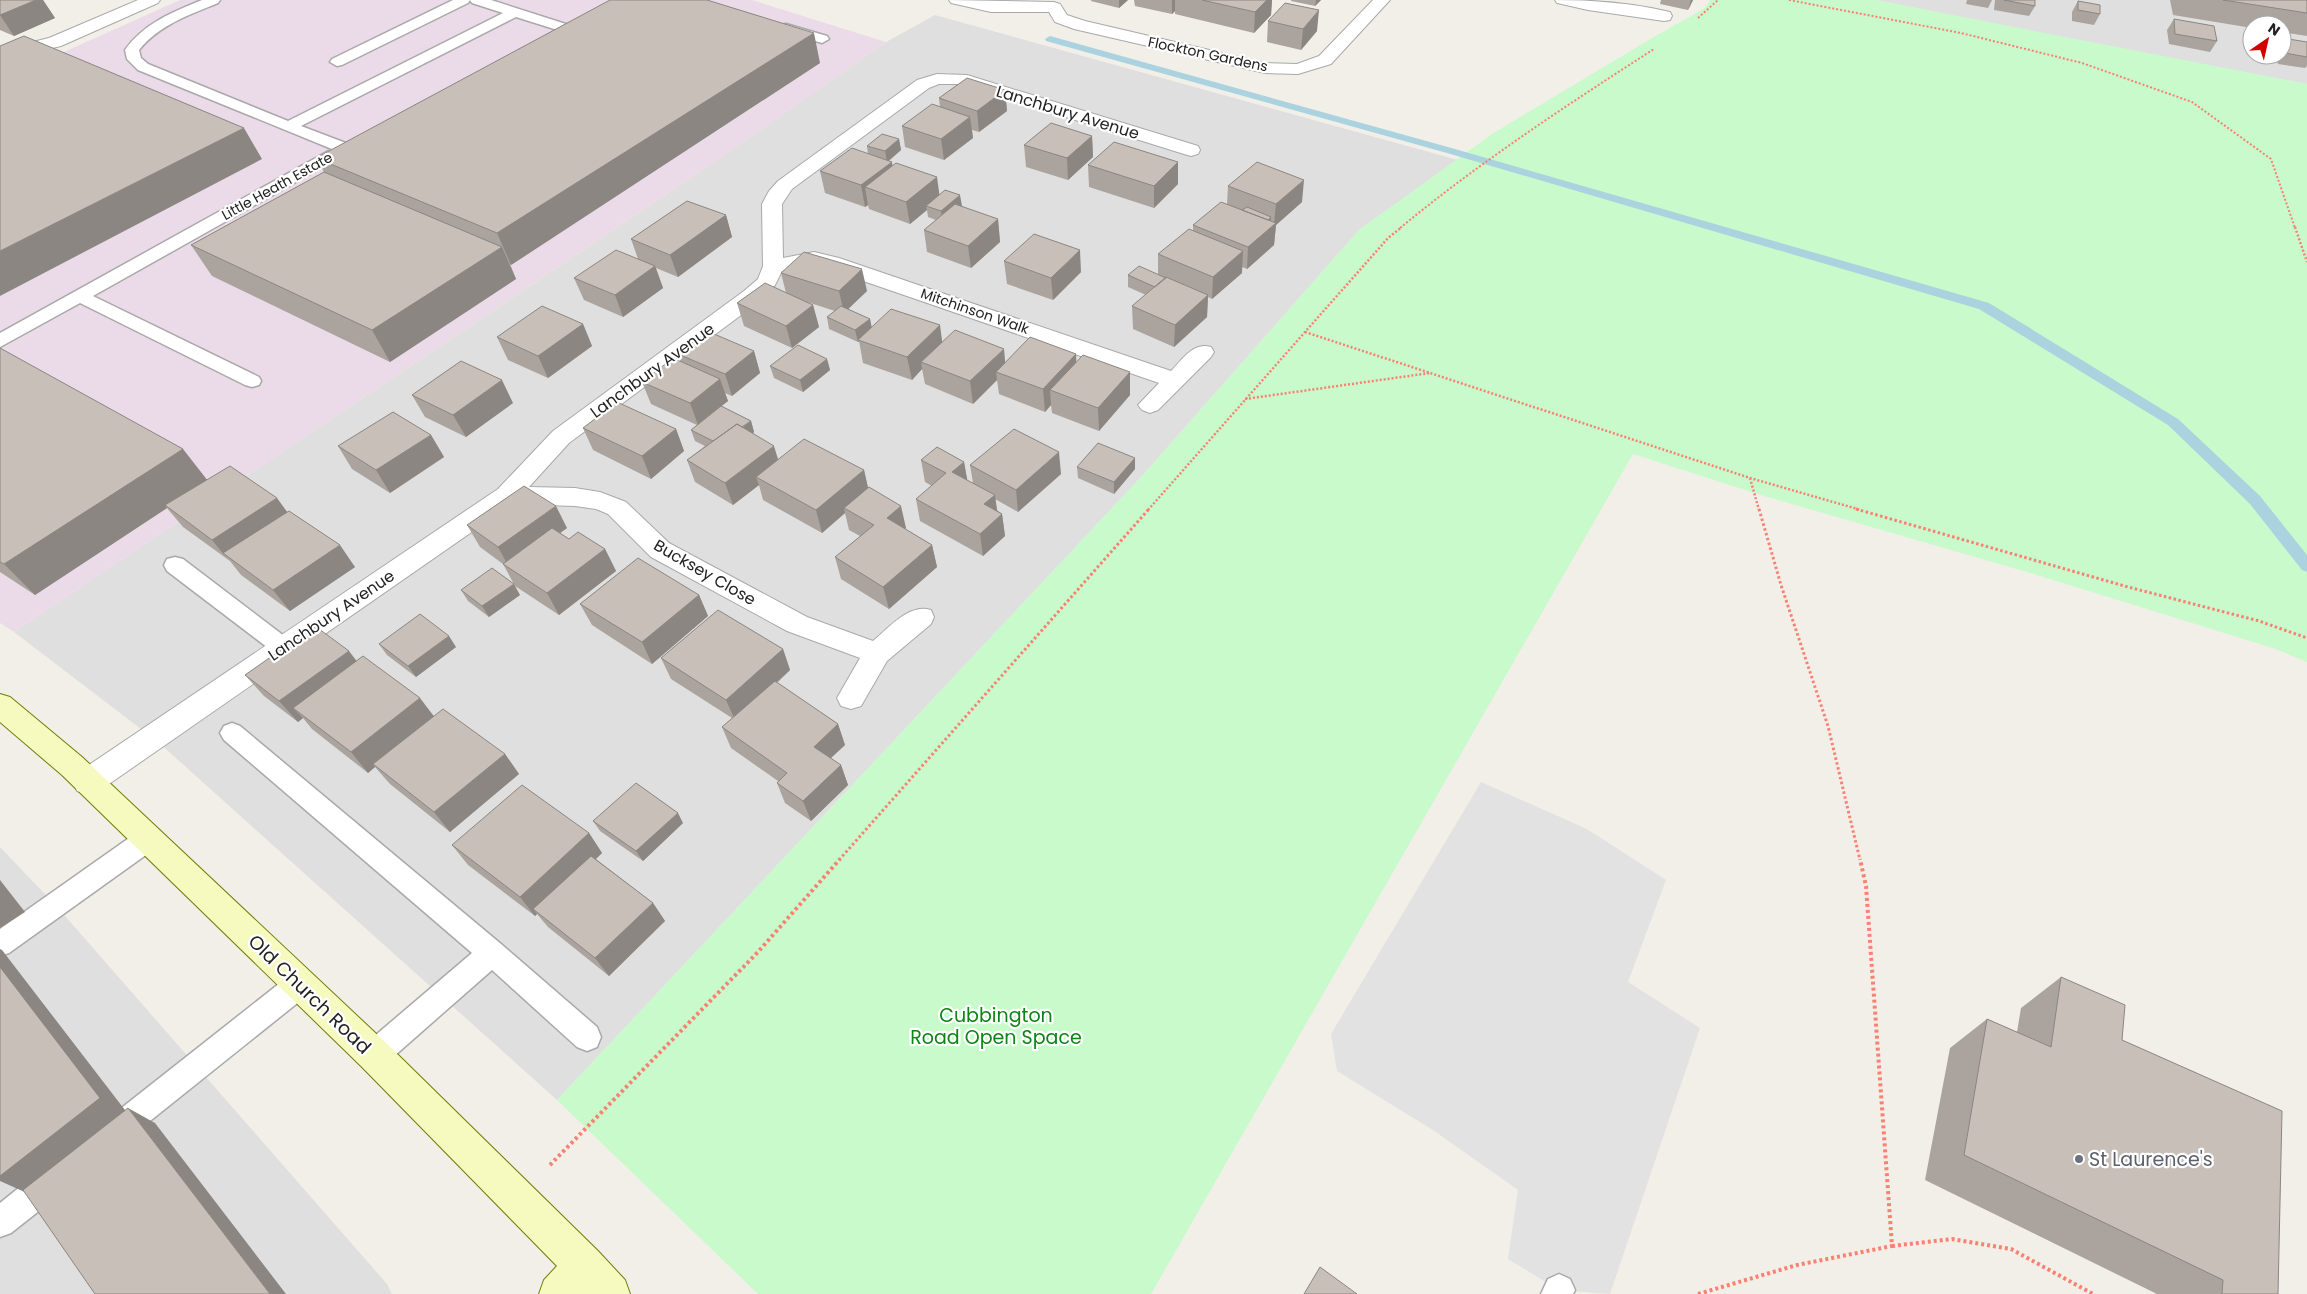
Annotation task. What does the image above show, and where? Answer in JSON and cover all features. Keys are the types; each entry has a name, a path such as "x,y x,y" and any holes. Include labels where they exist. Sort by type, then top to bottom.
{"main road":[{"name":"Old Church Road","path":"0,705 88,782 374,1055 518,1198 611,1294"},
{"path":"558,1294 584,1265"}],"street":[{"path":"0,55 55,42 152,0"},
{"path":"957,0 992,8 1056,3"},
{"name":"Flockton Gardens","path":"1056,3 1060,18 1080,25 1265,68 1298,69 1326,60 1382,0"},
{"path":"1563,0 1592,8 1634,11 1664,16"},
{"name":"Lanchbury Avenue","path":"88,782 507,495 561,437 752,296 768,282 773,266 772,204 776,195 785,185 923,84 938,79 961,79 1191,150"},
{"name":"Mitchinson Walk","path":"773,266 814,258 832,262 1175,380"},
{"path":"1150,405 1202,352"},
{"name":"Bucksey Close","path":"507,495 575,497 600,501 617,508 660,550 797,624 877,653"},
{"path":"851,698 877,653 920,617"}],"lane":[{"path":"213,0 151,30 139,40 132,50 134,59 143,67 344,149"},
{"path":"337,62 464,0"},
{"path":"478,0 567,29"},
{"path":"289,126 514,12"},
{"path":"550,38 584,20"},
{"path":"776,25 822,39"},
{"name":"Little Heath Estate","path":"0,342 361,140"},
{"path":"80,296 252,381"},
{"path":"175,565 284,648"},
{"path":"232,733 492,953 587,1037"},
{"path":"0,944 148,839"},
{"path":"374,1055 492,953"},
{"path":"94,1148 300,984"},
{"path":"0,1222 70,1166"}],"path":[{"path":"1697,18 1718,0"},
{"path":"1789,0 1961,33 2072,61 2192,102 2271,159 2307,262"},
{"path":"518,1198 758,952 1388,238 1429,204 1579,97 1655,49"},
{"path":"1305,332 1750,478 2128,587 2259,621 2307,638"},
{"path":"1244,399 1433,373"},
{"path":"1750,478 1781,585 1828,726 1866,886 1892,1246"},
{"path":"1698,1294 1797,1265 1892,1246 1952,1239 2011,1249 2093,1294"}],"shaded area":[{"path":"180,0 752,0 886,42 716,161 14,632 0,623 0,66 37,64"},
{"path":"1876,0 2307,0 2307,84 2038,33"},
{"path":"935,15 1458,160 1359,230 1142,476 557,1100 158,742 14,632 716,161 886,42"},
{"path":"1481,782 1587,829 1666,880 1628,982 1700,1028 1610,1294 1559,1290 1508,1259 1518,1190 1433,1130 1337,1071 1331,1034"},
{"path":"0,847 59,909 387,1284 392,1294 0,1294"}],"green space":[{"name":"Cubbington Road Open Space","path":"1710,0 1876,0 2307,84 2307,662 2276,649 2027,572 1764,496 1633,454 1151,1294 758,1294 557,1100 1142,476 1359,230 1492,134 1705,8"}],"building":[{"path":"0,0 36,0 0,15"},
{"path":"610,0 707,0 814,33 497,233 316,158"},
{"path":"1202,0 1267,0 1255,12"},
{"path":"2004,0 2035,0 2035,6"},
{"path":"2223,0 2307,0 2307,13"},
{"path":"2078,1 2100,5 2100,14 2078,10"},
{"path":"1285,3 1319,10 1303,29 1268,21"},
{"path":"2174,19 2214,26 2217,41 2175,34"},
{"path":"24,36 244,128 0,251 0,46"},
{"path":"2292,40 2307,42 2307,57 2292,54"},
{"path":"967,78 1005,90 977,111 939,98"},
{"path":"932,104 970,117 941,139 902,126"},
{"path":"1051,123 1092,136 1067,158 1024,145"},
{"path":"882,134 899,139 885,151 867,146"},
{"path":"1114,142 1178,162 1154,186 1088,165"},
{"path":"852,148 892,162 861,185 820,171"},
{"path":"1257,162 1304,180 1276,204 1228,186"},
{"path":"896,163 937,177 906,202 865,187"},
{"path":"324,172 502,247 372,330 191,245"},
{"path":"945,190 960,195 941,211 926,206"},
{"path":"687,201 726,215 670,255 631,239"},
{"path":"1221,202 1276,223 1248,247 1193,225"},
{"path":"955,204 998,219 968,246 924,230"},
{"path":"1247,207 1271,217 1268,220 1242,210"},
{"path":"1189,229 1243,251 1213,277 1158,254"},
{"path":"1034,234 1080,250 1051,278 1004,261"},
{"path":"616,250 655,266 615,295 574,278"},
{"path":"804,252 862,269 839,291 781,273"},
{"path":"1139,266 1166,278 1155,287 1128,275"},
{"path":"1166,277 1208,295 1175,325 1132,306"},
{"path":"765,283 813,305 786,326 737,303"},
{"path":"542,306 583,324 538,356 497,337"},
{"path":"841,306 870,319 855,330 827,317"},
{"path":"891,309 940,325 907,357 858,340"},
{"path":"955,330 1004,349 970,381 921,362"},
{"path":"707,331 754,351 725,374 678,354"},
{"path":"1030,337 1076,354 1043,389 996,372"},
{"path":"798,345 827,359 800,380 770,366"},
{"path":"0,348 183,449 4,564 0,562"},
{"path":"1083,355 1130,372 1098,408 1050,390"},
{"path":"673,358 720,379 690,403 642,382"},
{"path":"461,361 502,380 453,415 412,395"},
{"path":"617,402 676,429 642,456 583,428"},
{"path":"721,406 751,421 742,427 737,424 713,441 691,430"},
{"path":"393,412 431,435 376,470 338,446"},
{"path":"737,424 774,446 725,483 687,460"},
{"path":"1014,429 1059,452 1016,490 970,465"},
{"path":"804,439 864,470 816,510 756,477"},
{"path":"1098,443 1135,458 1114,482 1077,467"},
{"path":"937,447 964,462 952,472 995,495 984,504 1002,514 980,534 916,499 946,473 921,460"},
{"path":"230,466 277,498 212,540 165,505"},
{"path":"524,486 556,506 498,547 467,525"},
{"path":"869,487 901,506 887,518 932,545 883,587 835,557 874,525 844,508"},
{"path":"289,511 340,545 273,590 223,553"},
{"path":"552,528 569,539 578,532 605,549 547,593 503,564"},
{"path":"638,558 699,595 642,642 580,604"},
{"path":"492,568 514,584 482,606 461,590"},
{"path":"718,610 783,649 726,700 661,658"},
{"path":"420,614 449,636 408,666 379,644"},
{"path":"315,626 349,651 279,701 245,675"},
{"path":"363,656 420,698 351,752 293,708"},
{"path":"775,681 838,724 814,747 841,765 803,801 777,783 787,773 722,727"},
{"path":"443,709 505,754 434,812 373,764"},
{"path":"636,783 678,813 636,851 593,821"},
{"path":"522,785 589,833 520,897 452,845"},
{"path":"591,856 653,903 595,958 533,909"},
{"path":"0,967 100,1098 0,1176"},
{"name":"St Laurence's","path":"2061,977 2125,1005 2122,1040 2282,1111 2278,1294 2222,1294 2223,1280 1964,1155 1987,1019 2051,1047"},
{"path":"128,1108 270,1294 95,1294 23,1190"},
{"path":"1320,1267 1357,1294 1304,1294"}],"waterway":[{"path":"1050,39 1451,151 1984,306 2173,422 2255,500 2307,566"}],"place":[{"name":"St Laurence's","path":"2079,1159"}]}
